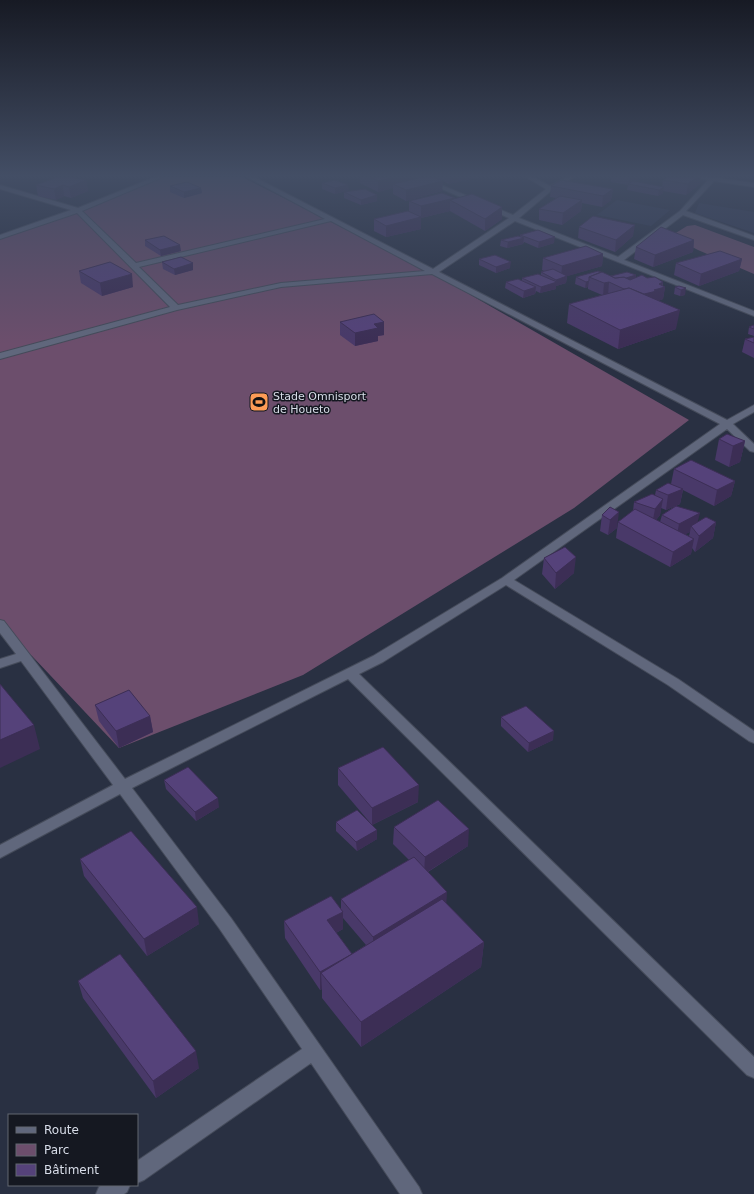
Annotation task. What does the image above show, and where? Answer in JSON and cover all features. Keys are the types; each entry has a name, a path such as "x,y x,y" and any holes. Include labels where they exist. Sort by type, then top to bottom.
{"street":[{"path":"0,237 12,233"},
{"path":"101,233 176,308"},
{"path":"134,266 274,233"},
{"path":"358,233 727,424 754,449"},
{"path":"0,356 176,308 281,285 434,272 492,233"},
{"path":"551,233 754,314"},
{"path":"619,260 655,233"},
{"path":"739,233 754,238"},
{"path":"0,852 121,787 351,674 378,659 506,580 727,424 754,408"},
{"path":"506,580 673,682 754,738"},
{"path":"0,624 121,787 225,923 412,1194"},
{"path":"0,664 24,655"},
{"path":"351,674 754,1069"},
{"path":"138,1172 314,1052"},
{"path":"106,1194 118,1186"}],"green space":[{"path":"11,233 352,233 434,274 689,420 574,508 303,675 119,748 32,656 0,630 0,237"},
{"path":"676,233 716,233 754,247 754,274 698,250 671,236"}],"building":[{"path":"528,233 545,233 555,237 539,242 520,235"},
{"path":"595,233 625,233 616,240"},
{"path":"654,233 676,233 694,240 655,255 636,247"},
{"path":"164,236 180,245 160,250 145,240"},
{"path":"518,236 524,238 508,242 501,240"},
{"path":"586,246 603,254 562,266 543,258"},
{"path":"720,251 742,259 701,274 676,263"},
{"path":"495,255 511,262 496,267 479,259"},
{"path":"181,257 193,263 174,269 162,262"},
{"path":"110,262 132,274 100,283 79,271"},
{"path":"553,269 567,276 556,280 541,272"},
{"path":"598,271 601,272 589,277 589,281 586,282 576,277"},
{"path":"602,272 615,278 624,277 630,280 642,275 647,278 655,277 663,282 659,284 665,287 654,290 657,291 644,294 629,288 624,289 609,282 604,283 589,277"},
{"path":"627,272 636,275 626,278 615,278 611,276"},
{"path":"538,274 557,282 541,287 522,278"},
{"path":"518,279 536,287 524,291 506,282"},
{"path":"679,286 686,288 681,290 675,287"},
{"path":"629,288 680,310 620,330 569,304"},
{"path":"374,314 384,322 374,324 378,328 355,333 340,322"},
{"path":"754,337 754,343 745,339"},
{"path":"727,434 745,441 733,446 719,439"},
{"path":"691,460 735,481 717,490 674,469"},
{"path":"668,483 683,489 668,495 656,490"},
{"path":"652,494 663,499 655,509 634,502"},
{"path":"676,506 700,513 679,524 662,515"},
{"path":"610,507 619,512 610,520 602,515"},
{"path":"635,509 694,539 673,552 618,522"},
{"path":"706,517 716,522 699,536 691,526"},
{"path":"565,547 576,557 556,573 544,558"},
{"path":"0,684 34,725 0,740"},
{"path":"129,690 150,716 116,731 95,705"},
{"path":"526,706 554,731 529,743 501,717"},
{"path":"383,747 419,785 372,808 338,768"},
{"path":"188,767 218,798 195,812 164,780"},
{"path":"438,800 469,829 425,857 394,827"},
{"path":"357,810 377,830 356,842 336,822"},
{"path":"131,831 197,907 144,939 80,859"},
{"path":"414,857 447,892 373,937 341,899"},
{"path":"331,896 343,912 327,920 352,954 320,972 284,921"},
{"path":"442,899 484,942 361,1022 321,973"},
{"path":"120,954 196,1051 153,1081 78,981"}],"place":[{"name":"Stade Omnisport de Houeto","path":"259,402"}]}
